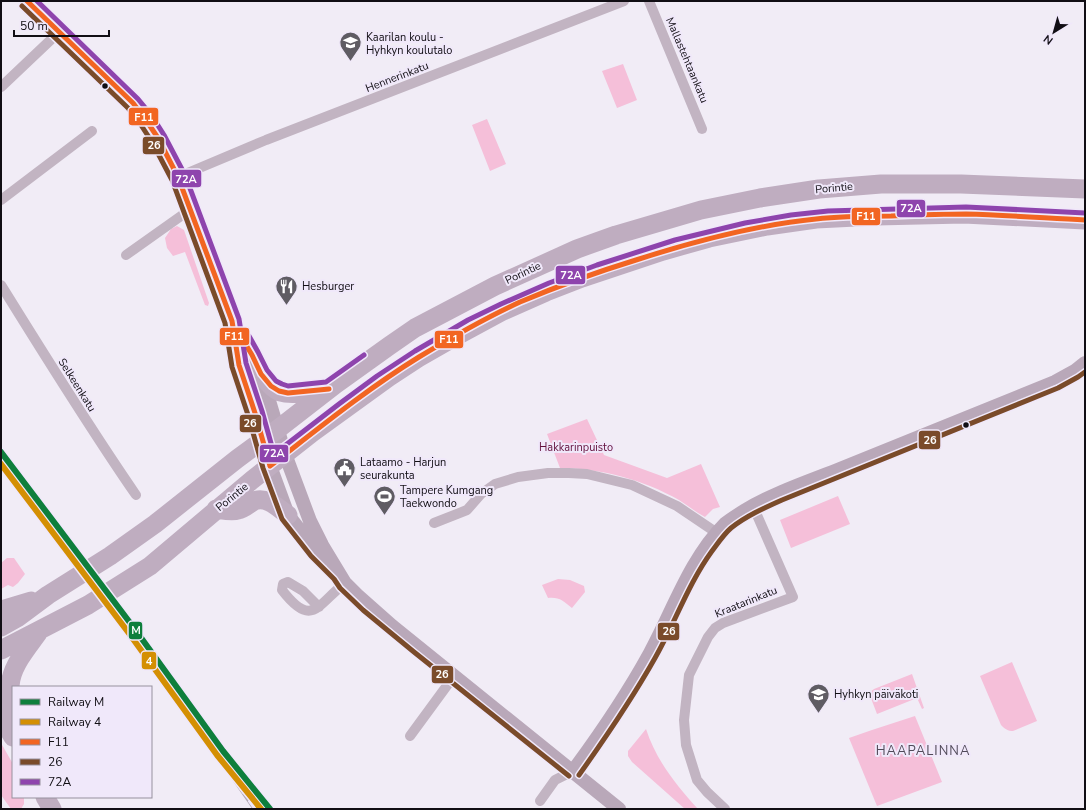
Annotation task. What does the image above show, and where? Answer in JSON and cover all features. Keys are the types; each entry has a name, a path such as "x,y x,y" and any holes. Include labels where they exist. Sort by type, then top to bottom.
{"highway":[{"name":"Porintie","path":"48,595 110,556 155,524 328,390 415,328 536,266 578,249 701,210 760,198 820,189 881,184 961,184 1085,189"},
{"name":"Porintie","path":"1,650 88,605 150,566 216,509 313,432 364,394 418,358 503,311 546,292 663,250 709,238 767,226 809,220 876,216 964,214 1085,220"},
{"path":"261,374 271,386 279,391 288,393 328,390"},
{"path":"216,509 236,511 259,500 274,504 288,515"},
{"path":"1,610 48,595"},
{"path":"1,627 17,618 48,595"},
{"path":"10,726 11,681 13,672 38,632"},
{"path":"46,798 52,809"}],"main road":[{"path":"27,1 133,103 144,117 171,160 192,212 232,321 252,355 261,374 285,454 310,521 342,579"},
{"path":"232,321 239,366 255,413 270,466 288,515 316,551 357,595 392,626 619,809"},
{"path":"573,771 607,724 627,693 650,652 689,574 702,553 717,533 731,519 753,506 804,483 1055,382 1075,371 1085,363"}],"street":[{"name":"Hennerinkatu","path":"178,177 272,138 624,1"},
{"name":"Mallastehtaankatu","path":"649,1 702,129"},
{"path":"1,87 59,32"},
{"path":"1,200 92,132"},
{"path":"126,255 181,216 192,212"},
{"name":"Selkeenkatu","path":"1,285 73,401 136,495"},
{"path":"434,523 467,510 481,494 495,484 518,477 548,473 569,473 587,474 632,485 677,506 717,533"},
{"name":"Kraatarinkatu","path":"725,809 697,780 686,745 684,720 689,674 708,637 715,628 723,622 793,596 753,506"},
{"path":"319,607 336,590 342,579"},
{"path":"410,736 454,676"},
{"path":"540,801 555,780 573,771"}],"green space":[{"path":"623,64 637,100 617,108 602,71"},
{"path":"487,119 506,164 490,171 472,125"},
{"path":"177,226 184,230 209,303 208,306 205,305 185,252 173,256 167,248 165,238 171,229"},
{"name":"Hakkarinpuisto","path":"587,419 604,455 667,478 701,464 720,507 713,509 705,517 679,500 637,481 591,470 560,468 547,434"},
{"path":"838,496 850,524 791,548 780,520"},
{"path":"7,558 14,558 25,574 13,587 8,585 1,589 1,563"},
{"path":"558,579 570,580 584,586 585,592 572,608 564,601 548,598 542,585"},
{"path":"1012,662 1037,721 1010,731 1001,725 980,676"},
{"path":"912,674 924,708 922,709 917,698 877,714 869,693 874,689"},
{"path":"915,716 942,782 877,806 849,738"},
{"path":"646,729 661,762 682,791 698,809 685,809 632,762 628,756 628,751"},
{"path":"1,743 12,762 12,798 24,798 24,804 21,809 11,809 1,795"}],"railway":[{"path":"63,535 255,809"}],"rail line":[{"name":"M","path":"1,452 134,628 223,751 270,809"},
{"name":"4","path":"1,464 128,632 217,755 261,809"}],"transit line":[{"name":"F11","path":"27,1 133,103 158,138 178,177 232,321 239,365 255,413 270,466"},
{"name":"72A","path":"37,1 138,99 152,116 164,135 185,175 239,319 246,363 274,454 377,376 415,351 468,320 549,283 597,265 675,240 745,223 791,215 828,211 966,207 1085,213"},
{"name":"26","path":"22,6 128,108 152,142 172,180 225,323 232,367 248,415 263,468 282,519 311,556 334,579 340,588 363,610 569,776"},
{"name":"F11","path":"270,466 343,409 381,382 419,357 469,328 520,302 549,290 592,274 658,253 703,240 770,225 835,217 966,214 1085,220"},
{"name":"72A","path":"249,336 267,370 276,381 288,386 326,382 364,355"},
{"name":"F11","path":"243,340 261,374 271,386 279,391 288,393 329,389"},
{"name":"26","path":"579,775 618,718 646,673 662,645 703,564 731,528 749,516 782,500 1058,388 1085,372"}],"place":[{"name":"Kaarilan koulu - Hyhkyn koulutalo","path":"351,62"},
{"name":"Hesburger","path":"287,306"},
{"name":"Lataamo - Harjun seurakunta","path":"345,488"},
{"name":"Tampere Kumgang Taekwondo","path":"384,516"},
{"name":"Hyhkyn päiväkoti","path":"819,714"}],"district":[{"name":"HAAPALINNA","path":"923,751"}]}
